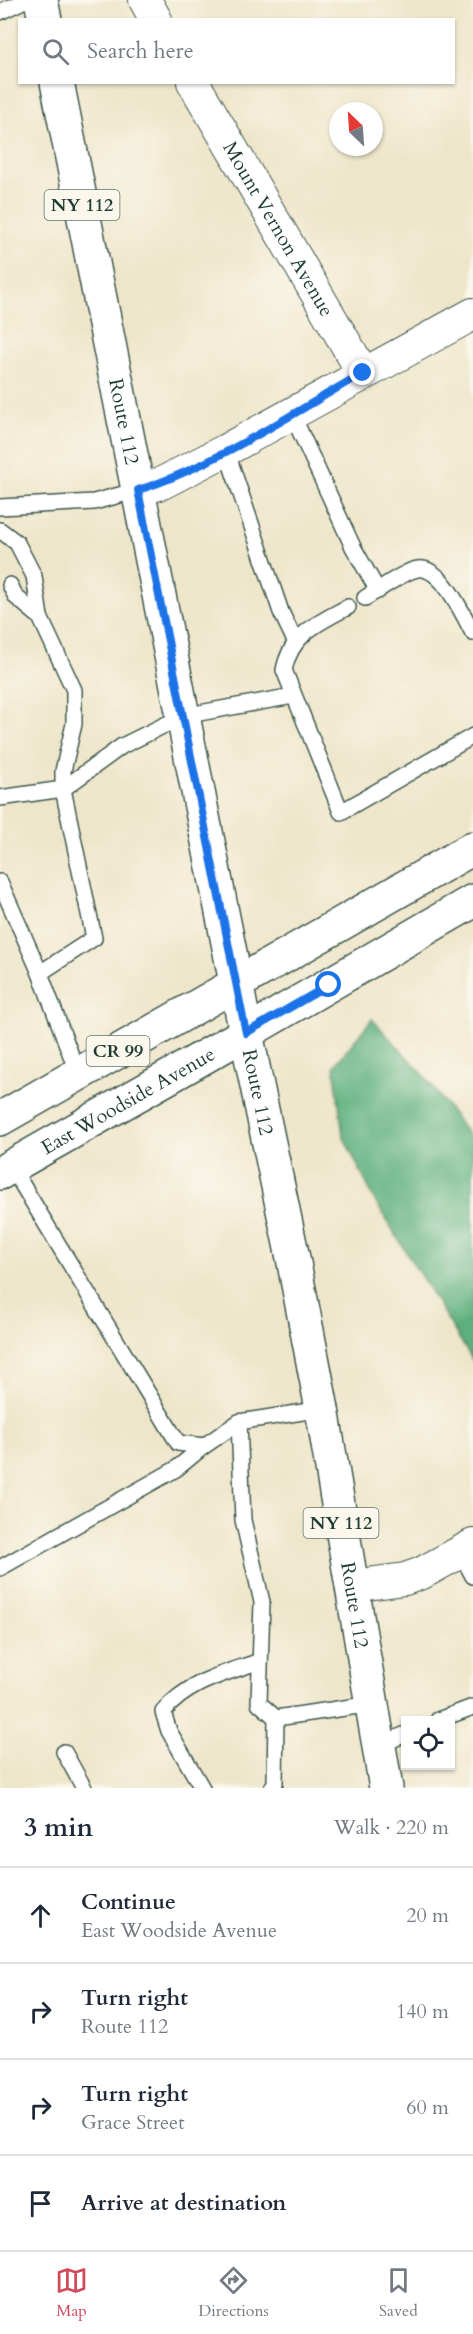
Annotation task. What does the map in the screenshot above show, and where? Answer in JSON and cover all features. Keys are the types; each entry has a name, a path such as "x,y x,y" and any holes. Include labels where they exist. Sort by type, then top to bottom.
{"main road":[{"path":"41,0 45,18"},
{"name":"Route 112","path":"57,84 322,1409 372,1704 392,1739 386,1788"},
{"name":"CR 99","path":"0,1119 473,848"},
{"name":"East Woodside Avenue","path":"5,1170 473,901"}],"street":[{"path":"145,0 155,18"},
{"name":"Mount Vernon Avenue","path":"194,84 363,373"},
{"path":"138,490 162,483 226,450 473,314"},
{"path":"352,1586 405,1579 469,1558"}],"lane":[{"path":"0,12 25,0"},
{"path":"292,414 372,594 418,569 432,571 441,580 473,633"},
{"path":"226,450 281,612 296,641"},
{"path":"0,507 94,502 138,490"},
{"path":"0,530 17,543 34,576 40,617 74,690 74,724 63,771 63,789 94,938 40,974"},
{"path":"10,585 16,597 40,617"},
{"path":"348,607 305,630 287,656 284,670 341,812 473,736"},
{"path":"0,798 63,789 122,746 183,716 293,696"},
{"path":"0,882 40,974 78,1074"},
{"path":"5,1170 178,1443 204,1446"},
{"path":"0,1568 176,1469 239,1422 322,1409"},
{"path":"239,1422 243,1520 262,1602 259,1703 276,1718 275,1783 272,1788"},
{"path":"202,1788 169,1731 163,1712 175,1697 207,1680 260,1660"},
{"path":"276,1718 372,1704"},
{"path":"449,1716 473,1707"},
{"path":"64,1752 84,1788"}],"green space":[{"path":"372,1019 424,1075 473,1141 473,1361 376,1203 343,1136 334,1066"}],"route":[{"path":"329,985 246,1033 138,490 162,483 226,450 363,373"}]}
